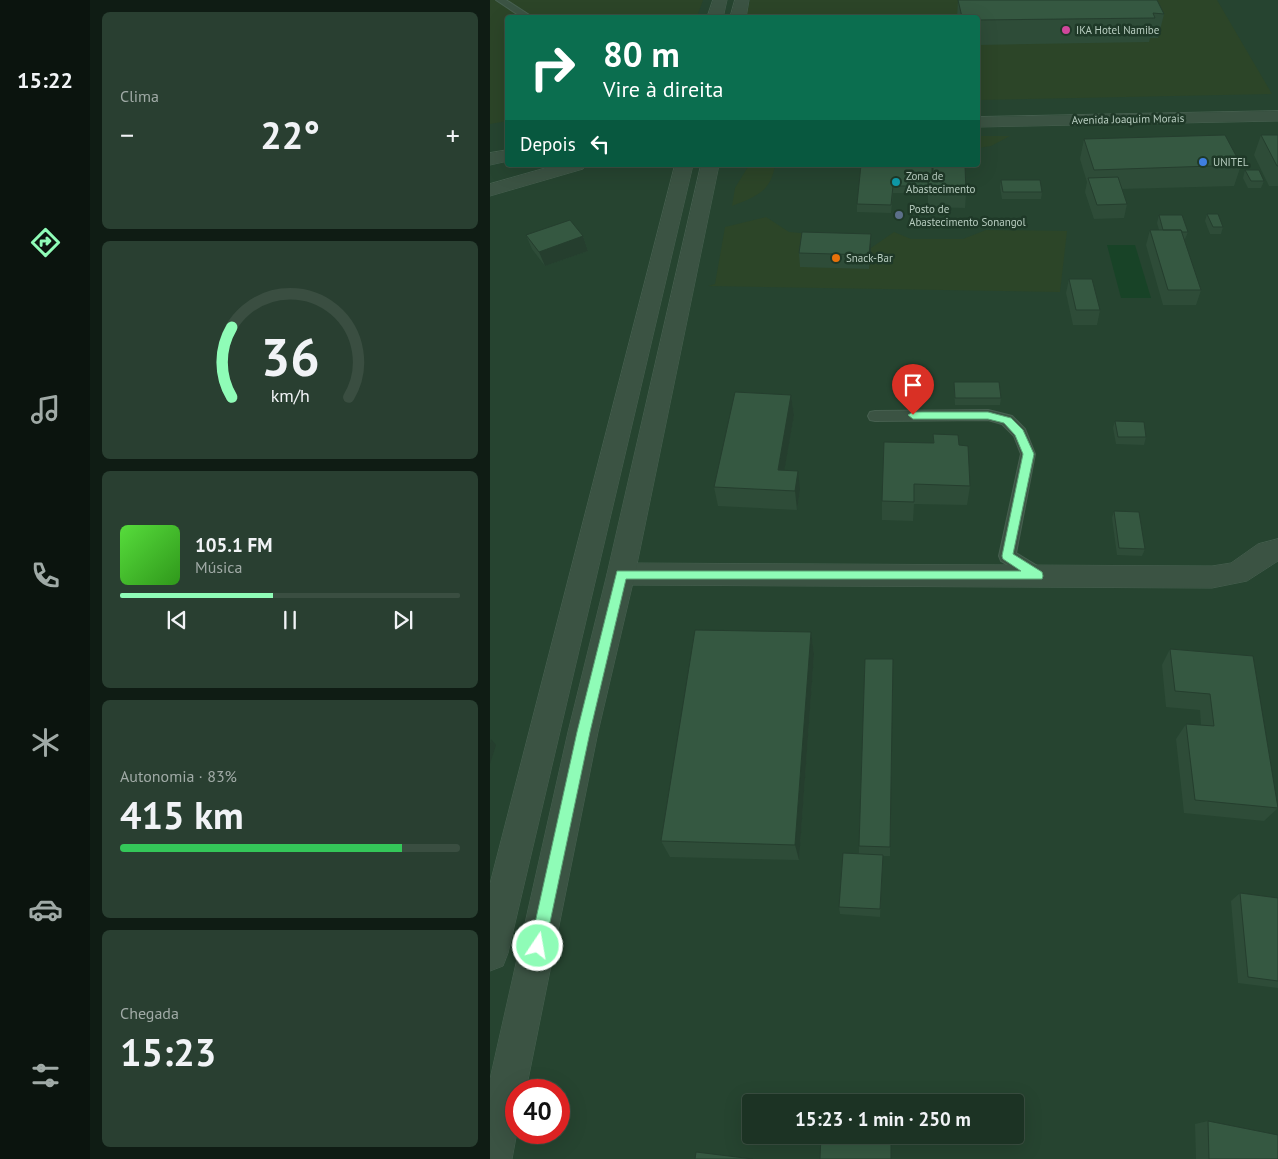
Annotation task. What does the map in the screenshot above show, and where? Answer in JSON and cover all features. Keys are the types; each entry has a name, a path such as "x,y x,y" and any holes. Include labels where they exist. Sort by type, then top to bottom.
{"street":[{"path":"716,15 720,0"},
{"path":"739,15 742,0"},
{"name":"Avenida Joaquim Morais","path":"980,106 1278,102"},
{"name":"Avenida Joaquim Morais","path":"980,122 1278,116"},
{"path":"490,159 505,156"},
{"path":"490,190 569,167"},
{"path":"490,954 684,167"},
{"path":"492,1159 584,732 621,574 710,167"},
{"path":"621,574 1212,577 1236,573 1268,552 1278,550"}],"lane":[{"path":"500,0 525,15"},
{"path":"875,416 988,415 1007,420 1020,433 1028,454 1007,556 1038,576"}],"shaded area":[{"path":"490,0 703,0 698,15 505,15 505,121 490,124"},
{"path":"750,0 1217,0 1272,94 980,100 980,15 747,15"},
{"path":"980,136 1010,136 991,146 980,148"},
{"path":"748,167 775,167 770,182 761,192 748,200 732,206 735,188"},
{"path":"766,217 789,232 811,234 871,248 894,232 911,239 963,239 986,230 1067,231 1060,292 708,286 715,284 725,227"},
{"path":"1107,245 1135,245 1151,298 1121,298"}],"building":[{"path":"958,0 1157,0 1164,14 1153,13 1155,18 980,20 980,15 962,15"},
{"path":"1225,135 1241,165 1094,170 1084,139"},
{"path":"1261,135 1278,135 1278,166 1277,166"},
{"name":"Zona de Abastecimento","path":"861,167 932,167 932,179 928,178 928,186 893,186 891,205 857,204"},
{"path":"933,167 965,167 966,194 929,193 928,178 933,179"},
{"path":"1245,170 1259,170 1264,181 1251,181"},
{"path":"1118,177 1127,204 1097,205 1088,178"},
{"path":"1001,180 1040,180 1042,192 1003,192"},
{"path":"1207,214 1218,214 1223,227 1213,227"},
{"path":"1159,215 1182,215 1188,232 1163,230"},
{"path":"570,220 583,236 539,252 526,235"},
{"path":"1150,230 1181,230 1201,290 1168,290"},
{"path":"802,232 871,234 869,255 799,253"},
{"path":"1069,279 1092,279 1100,310 1076,310"},
{"path":"954,382 999,382 1001,398 955,398"},
{"path":"735,392 791,395 778,470 798,471 795,491 714,487"},
{"path":"1115,421 1144,422 1146,437 1118,437"},
{"path":"933,434 958,435 959,445 968,446 970,486 914,484 914,502 882,501 884,442 934,443"},
{"path":"1114,511 1139,512 1145,549 1119,548"},
{"path":"695,630 811,632 795,845 661,841"},
{"path":"1170,649 1253,656 1278,808 1195,800 1186,724 1214,726 1210,694 1175,691"},
{"path":"865,659 893,659 890,847 859,846"},
{"path":"843,853 883,855 880,909 839,907"},
{"path":"1240,893 1278,898 1278,981 1248,977"},
{"path":"1208,1121 1278,1135 1278,1159 1209,1159"},
{"path":"821,1144 891,1144 891,1159 820,1159"},
{"path":"696,1152 753,1159 695,1159"}],"place":[{"name":"IKA Hotel Namibe","path":"1066,30"},
{"name":"UNITEL","path":"1203,162"},
{"name":"Zona de Abastecimento","path":"896,182"},
{"name":"Posto de Abastecimento Sonangol","path":"899,215"},
{"name":"Snack-Bar","path":"836,258"}],"route":[{"path":"538,946 584,732 621,574 1038,576 1007,556 1028,454 1020,433 1007,420 988,415 913,415"}]}
